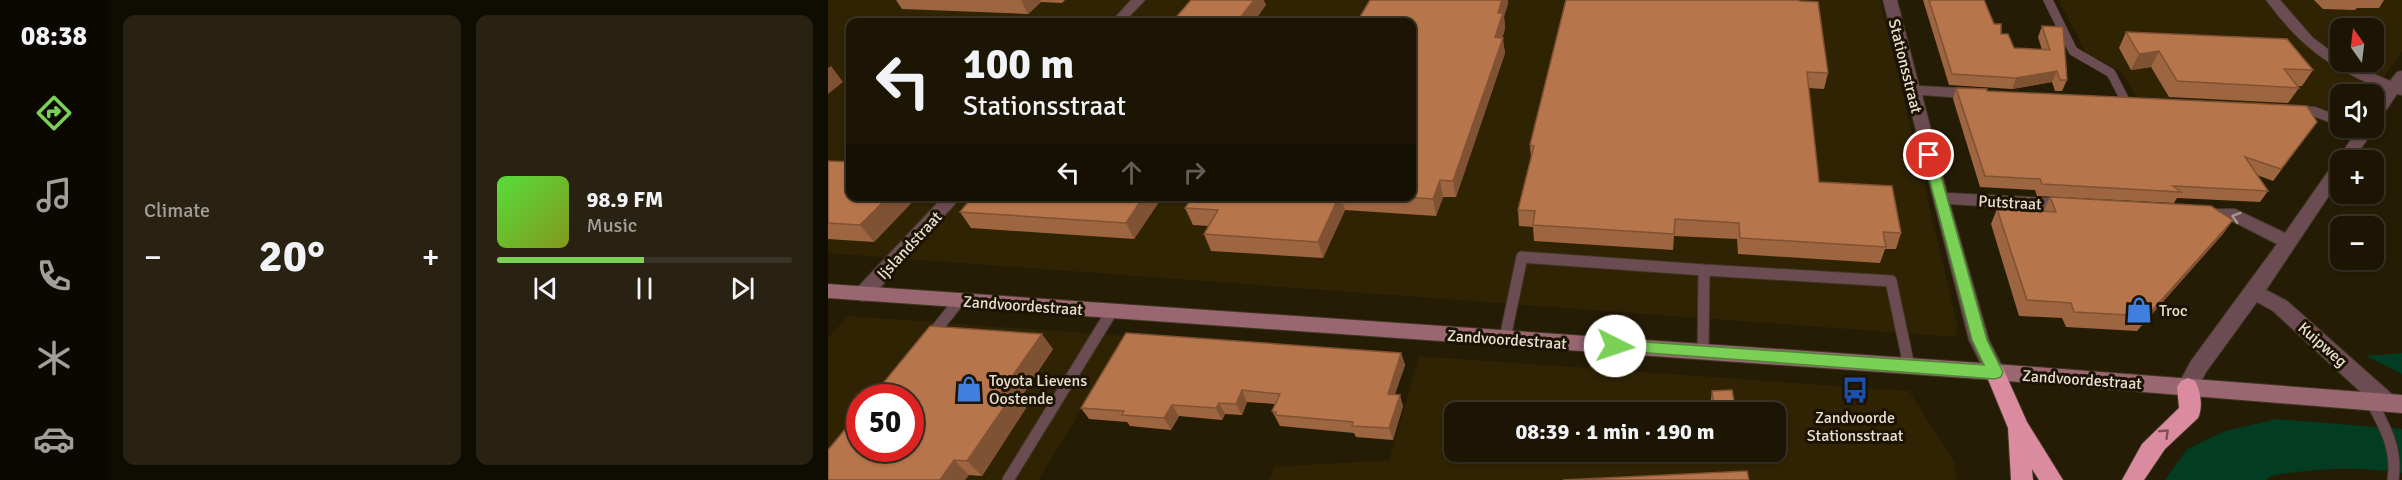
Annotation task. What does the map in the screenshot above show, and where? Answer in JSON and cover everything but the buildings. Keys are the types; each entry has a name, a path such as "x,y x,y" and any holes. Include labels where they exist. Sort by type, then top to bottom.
{"highway":[{"path":"1995,372 2018,427 2052,480"},
{"path":"2133,480 2139,467 2161,436 2190,412 2188,387"},
{"path":"2018,427 2022,480"}],"main road":[{"name":"Zandvoordestraat","path":"828,291 1995,372 2386,402"}],"street":[{"path":"1121,18 1138,0"},
{"name":"Stationsstraat","path":"1890,0 1979,340 1995,372"},
{"path":"2273,0 2311,45 2328,58 2399,84 2384,103"},
{"path":"1912,90 1998,95"},
{"path":"2103,101 2132,102"},
{"path":"2272,109 2316,112 2330,117"},
{"path":"2188,387 2198,367 2254,292 2330,182"},
{"name":"Putstraat","path":"1940,198 2091,207"},
{"name":"Ijslandstraat","path":"863,294 949,201"},
{"path":"2175,211 2235,215 2289,242"},
{"name":"Kuipweg","path":"2254,292 2280,306 2386,402"}],"lane":[{"path":"2048,0 2073,51 2111,73 2132,102"},
{"path":"1505,338 1522,257 1891,281 1909,366"},
{"path":"1702,352 1704,270"},
{"path":"924,345 959,301"},
{"path":"1008,480 1112,311"},
{"path":"2386,402 2396,472 2393,480"}],"shaded area":[{"path":"828,0 1880,0 1958,327 1955,337 828,253"},
{"path":"2059,0 2402,0 2402,51 2379,84 2330,84 2330,111 2317,106 2137,97 2119,70 2086,53"},
{"path":"848,316 1127,336 1038,480 828,480 828,338"},
{"path":"1419,356 1909,391 1955,463 1956,480 1269,480 1274,467 1389,460"}],"green space":[{"path":"2402,353 2402,374 2366,356"},
{"path":"2277,419 2402,429 2402,473 2369,469 2336,469 2288,473 2271,476 2266,480 2165,480 2187,449 2225,431"}],"place":[{"name":"Troc","path":"2139,310"},
{"name":"Toyota Lievens Oostende","path":"969,389"},
{"name":"Zandvoorde Stationsstraat","path":"1855,390"}],"route":[{"path":"1615,346 1995,372 1979,340 1929,155"}]}
